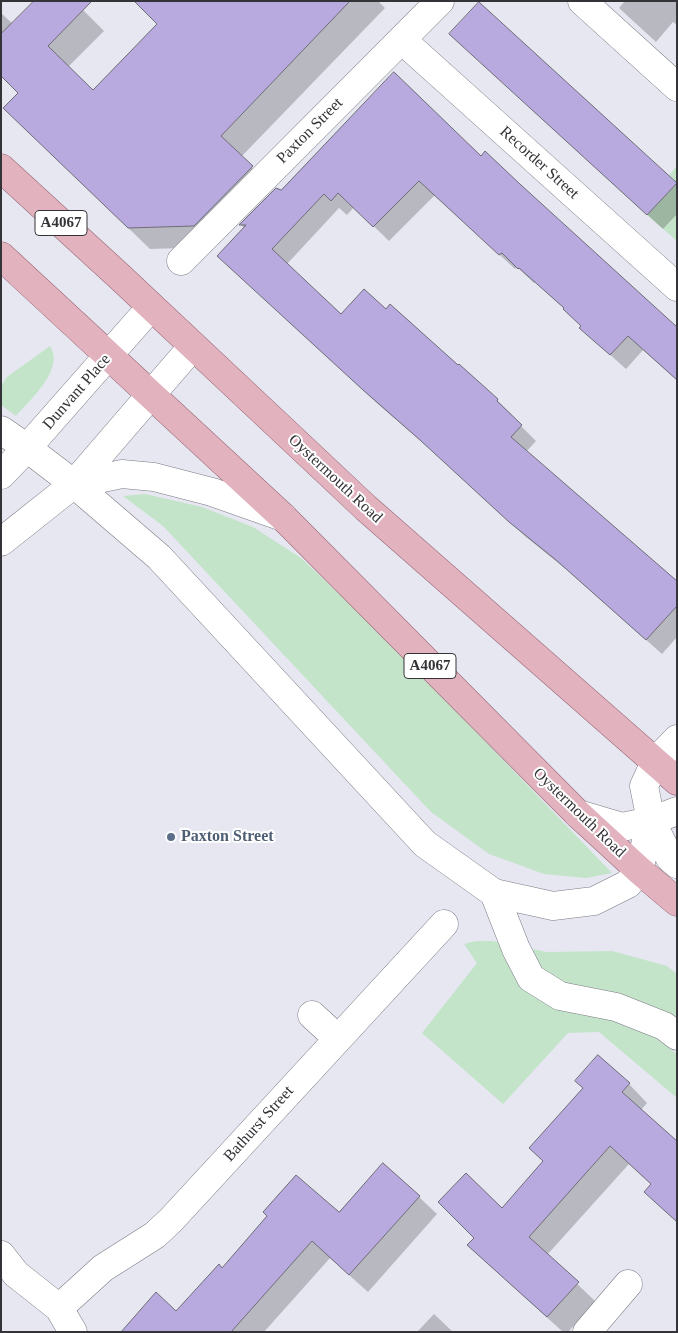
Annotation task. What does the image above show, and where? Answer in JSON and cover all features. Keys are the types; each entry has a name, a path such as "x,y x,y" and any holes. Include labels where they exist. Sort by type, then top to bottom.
{"main road":[{"name":"Oystermouth Road","path":"1,168 366,508 677,781"},
{"name":"Oystermouth Road","path":"1,256 283,518 578,814 677,902"}],"street":[{"name":"Paxton Street","path":"181,261 440,1"},
{"path":"582,1 677,87"},
{"name":"Recorder Street","path":"402,40 677,287"},
{"name":"Dunvant Place","path":"1,475 28,448 151,307"},
{"path":"1,542 74,484 193,346"},
{"name":"Oystermouth Road","path":"1,430 28,448 74,484 158,557 425,844 494,894 553,906 594,901 628,884 639,870 651,821"},
{"path":"74,484 122,474 154,477 212,492 283,518"},
{"path":"677,739 655,762 644,786 651,821 670,858 677,864"},
{"path":"578,814 622,827 651,821 677,811"},
{"path":"494,894 516,949 531,978 560,996 616,1007 664,1026 677,1036"},
{"name":"Bathurst Street","path":"59,1308 103,1268 155,1234 171,1220 444,924"},
{"path":"312,1015 337,1038"},
{"path":"1,1255 16,1274 59,1308 73,1332"},
{"path":"591,1330 628,1284"}],"green space":[{"path":"677,166 677,183 669,175"},
{"path":"677,183 677,241 647,215"},
{"path":"50,346 53,364 50,374 37,393 16,416 1,405 1,386 7,377"},
{"path":"145,494 202,507 253,527 301,558 385,637 612,873 586,878 544,874 489,854 431,812 163,526 123,496"},
{"path":"476,941 492,941 547,952 612,951 667,966 677,974 677,1015 654,1036 677,1054 677,1098 599,1032 568,1033 503,1104 422,1033 477,963 464,944"}],"building":[{"path":"34,1 92,1 48,46 93,90 157,24 134,1 350,1 221,136 253,166 194,226 128,228 3,108 18,93 1,76 1,34"},
{"path":"479,2 677,183 647,215 449,34"},
{"path":"394,72 481,156 485,151 677,327 677,380 628,336 610,355 579,328 581,326 564,308 502,253 499,255 419,181 373,227 338,193 331,201 324,194 272,249 341,314 364,289 386,309 390,304 498,399 497,401 522,425 511,437 677,581 677,606 646,640 556,560 509,522 217,256 246,225 239,225 276,188 281,190"},
{"path":"598,1055 630,1083 622,1092 677,1141 677,1222 644,1192 651,1184 610,1146 529,1237 579,1282 547,1317 467,1245 474,1238 438,1202 466,1173 502,1208 543,1161 529,1148 583,1088 575,1081"},
{"path":"383,1163 420,1196 349,1275 312,1241 231,1332 121,1332 156,1292 176,1311 219,1264 222,1268 267,1216 263,1212 296,1175 339,1212"}],"place":[{"name":"Paxton Street","path":"171,837"}]}
